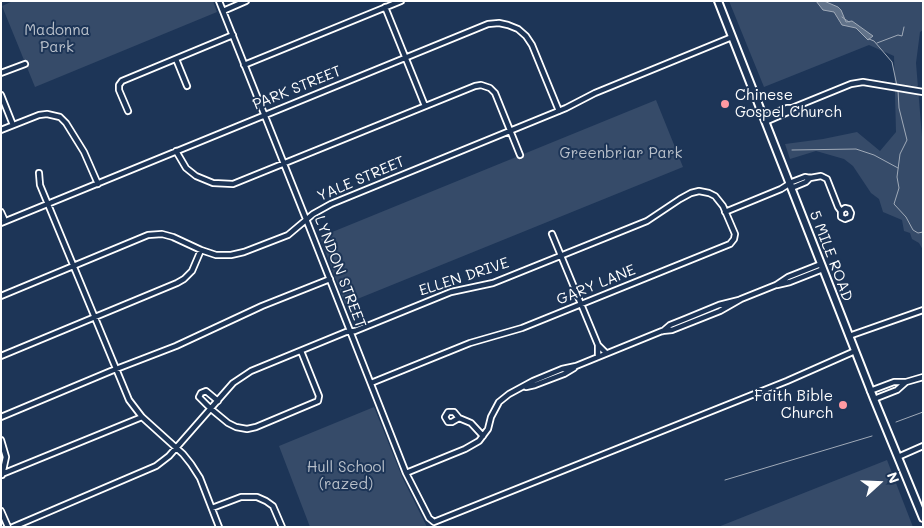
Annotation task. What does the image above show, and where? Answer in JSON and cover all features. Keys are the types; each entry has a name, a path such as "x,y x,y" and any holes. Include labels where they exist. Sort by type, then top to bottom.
{"main road":[{"name":"5 MILE ROAD","path":"718,1 870,391 922,513"}],"street":[{"name":"LYNDON STREET","path":"219,1 406,474 432,521 437,522 855,351"},
{"path":"222,11 246,1"},
{"path":"244,65 401,1"},
{"path":"385,8 425,106"},
{"name":"PARK STREET","path":"3,222 488,24 499,23 512,26 522,32 532,45 559,111"},
{"path":"128,111 119,90 121,82 232,35"},
{"name":"YALE STREET","path":"1,296 143,237 152,235 162,234 173,237 201,250 220,255 240,254 288,235 306,219 331,204 559,111 595,92 732,37"},
{"path":"176,59 187,86"},
{"path":"1,73 25,64"},
{"path":"764,119 788,112 792,108 857,82 869,82 923,92"},
{"path":"176,151 182,163 190,172 208,181 220,184 237,183 475,86 487,86 495,93 520,155"},
{"path":"1,95 13,125"},
{"path":"1,130 35,116 45,114 60,117 66,123 84,152 98,184"},
{"path":"39,173 40,184 129,400 142,417 176,448 196,470 219,527"},
{"path":"725,212 790,185 794,186 806,182 810,178 821,176 827,179 841,211"},
{"name":"ELLEN DRIVE","path":"13,527 148,471 164,461 233,383 244,375 451,292 499,281 561,256 647,221 680,199 695,192 704,191 715,196 725,212"},
{"path":"1,212 3,222"},
{"name":"GARY LANE","path":"371,383 470,343 522,328 730,244 734,240 735,234 725,212"},
{"path":"552,234 598,345 606,353"},
{"path":"1,356 182,281 192,271 201,250"},
{"path":"406,474 470,447 479,441 488,429 491,417 499,402 509,394 533,381 562,369 576,366 662,331 672,330 720,311 741,299 776,285 790,282 822,267"},
{"path":"1,417 183,343 262,306 330,279"},
{"path":"849,336 923,310"},
{"path":"598,345 598,357"},
{"path":"218,401 206,391 201,393 199,397 232,425 247,429 318,401 320,396 301,351"},
{"path":"870,391 894,382 906,382 923,377"},
{"path":"874,399 897,390 906,382"},
{"path":"2,475 142,417"},
{"path":"459,418 471,423 484,436"},
{"path":"1,440 6,458 2,475"},
{"path":"898,457 923,446"},
{"path":"212,508 241,497 257,497 266,500 272,506 282,527"},
{"path":"1,511 8,527"}],"green space":[{"name":"Madonna Park","path":"13,1 213,1 217,12 35,87 2,6"},
{"path":"729,1 923,1 923,30 920,32 916,63 923,149 923,250 919,243 912,239 910,233 904,231 902,220 883,212 879,199 871,193 853,166 844,159 816,151 790,159 785,144 857,132 880,151 896,132 894,56 869,45 764,87"},
{"name":"Greenbriar Park","path":"656,100 683,167 345,304 320,237"},
{"name":"Hull School (razed)","path":"374,407 403,479 427,527 310,527 279,446"},
{"path":"887,460 913,527 718,527"}],"shaded area":[{"path":"816,1 824,1 838,7 846,22 852,21 873,36 868,40 856,28 842,25 834,12 823,10"}],"waterway":[{"path":"842,17 849,22"},
{"path":"877,43 898,35 902,36 904,27"},
{"path":"869,39 874,41 892,62 897,86"},
{"path":"898,90 899,108 907,140 900,154 897,177 899,188 894,204 906,217 913,230 918,233 923,232"},
{"path":"792,150 856,149 874,155 898,168"},
{"path":"896,422 923,412"},
{"path":"725,480 872,436"}],"place":[{"name":"Chinese Gospel Church","path":"725,104"},
{"name":"Faith Bible Church","path":"843,405"}]}
